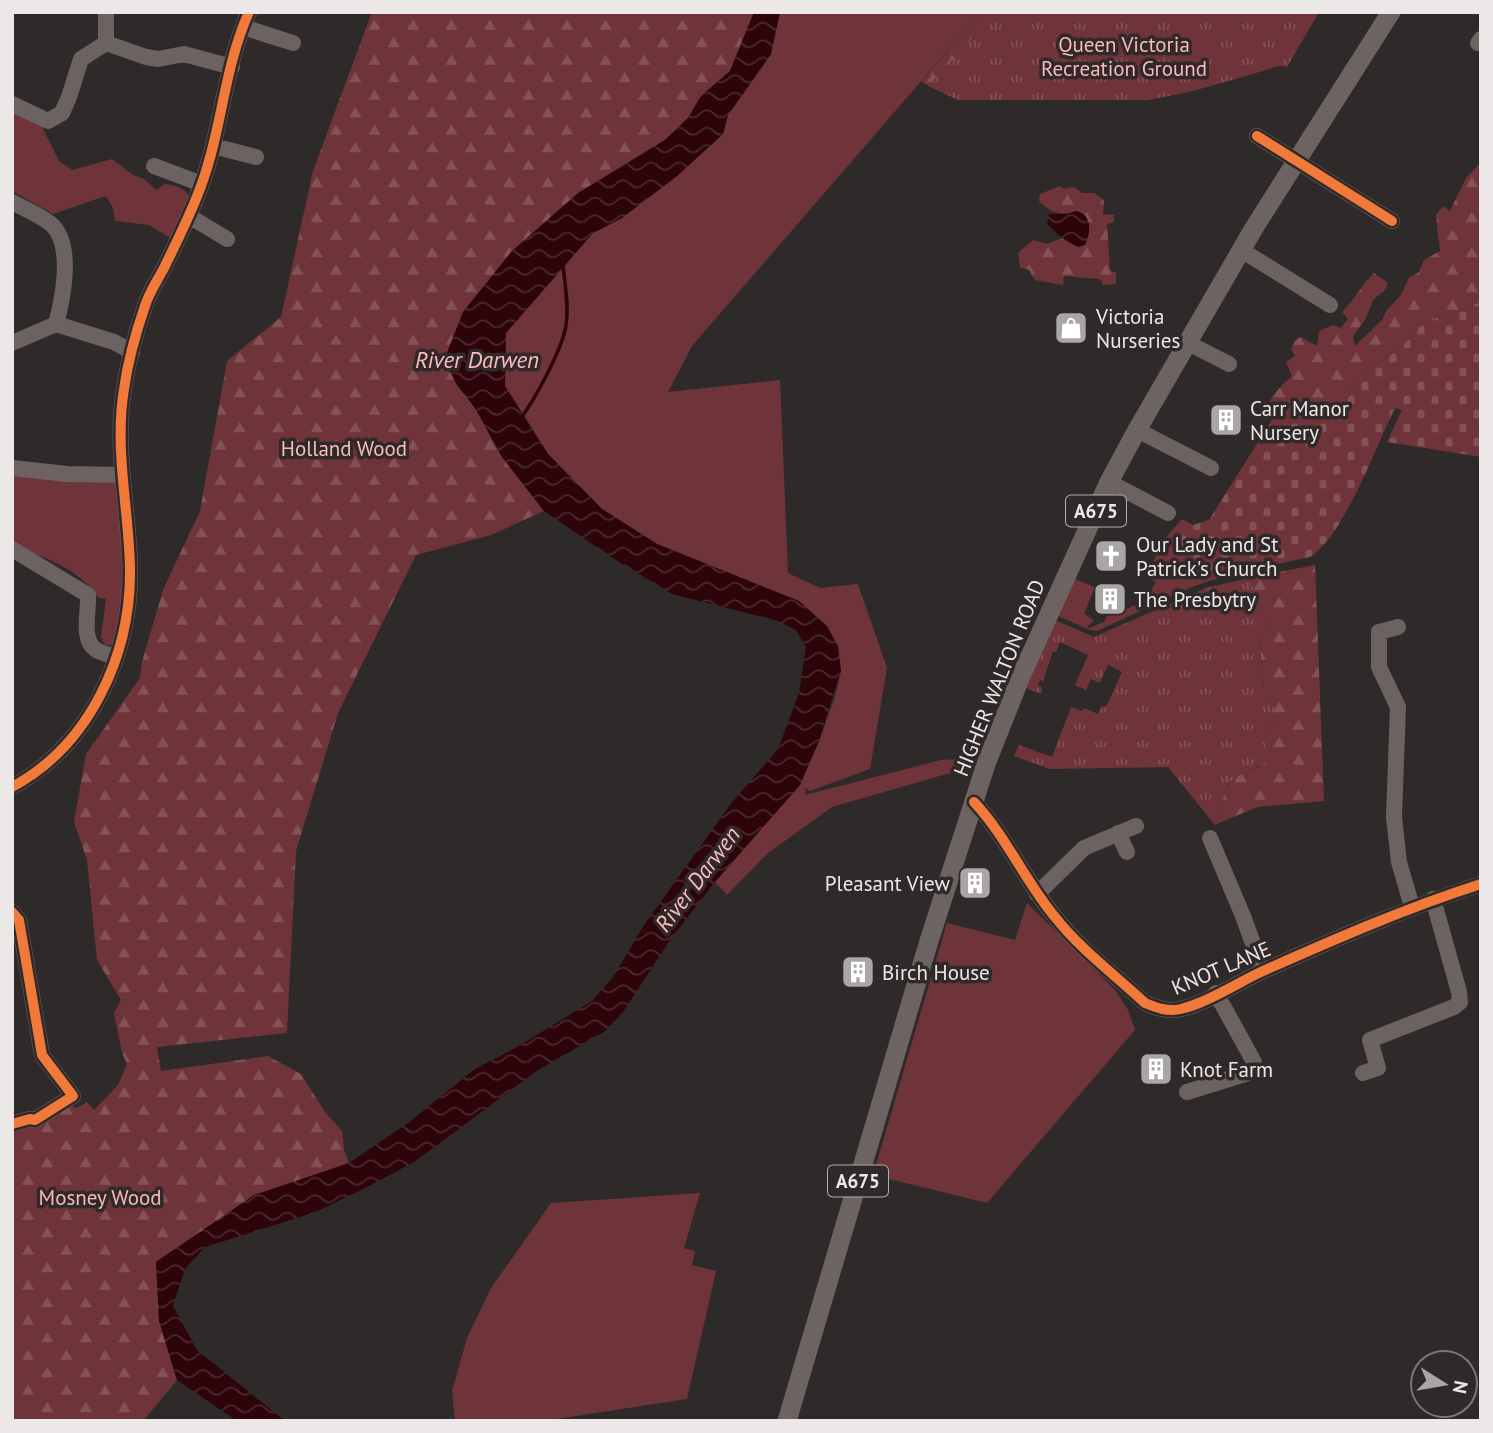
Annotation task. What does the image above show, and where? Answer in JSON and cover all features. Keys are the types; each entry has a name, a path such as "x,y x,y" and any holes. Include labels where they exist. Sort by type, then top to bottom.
{"main road":[{"name":"HIGHER WALTON ROAD","path":"787,1421 929,941 999,728 1021,676 1109,482 1186,342 1391,12"}],"street":[{"path":"106,12 106,43"},
{"path":"12,787 52,760 77,733 98,700 117,657 126,624 130,569 122,475 123,390 145,304 202,184 246,20 293,43"},
{"path":"106,43 146,57 159,59 184,54 232,67"},
{"path":"12,104 48,121 62,113 81,59 106,43"},
{"path":"1257,136 1392,221"},
{"path":"213,146 256,157"},
{"path":"154,166 202,184"},
{"path":"12,202 51,225 63,240 62,301 56,324"},
{"path":"189,216 227,239"},
{"path":"1241,250 1330,305"},
{"path":"12,343 56,324 114,341 132,352"},
{"path":"1186,342 1229,364"},
{"path":"1137,430 1211,468"},
{"path":"12,468 67,474 122,475"},
{"path":"1109,482 1168,513"},
{"path":"12,549 88,595 89,613 85,633 94,649 117,657"},
{"path":"1398,627 1379,632 1379,667 1398,707 1394,817 1399,862 1412,907"},
{"name":"KNOT LANE","path":"974,802 994,823 1037,894 1056,919 1145,1003 1158,1008 1174,1010 1190,1006 1263,971 1412,907 1481,884"},
{"path":"1037,894 1084,848 1136,826"},
{"path":"1118,833 1128,852"},
{"path":"1210,838 1263,971"},
{"path":"1363,1073 1378,1068 1370,1040 1454,1007 1460,1002 1433,900"},
{"path":"12,912 19,920 42,1055 73,1096 35,1120 12,1124"},
{"path":"1187,1092 1248,1073 1254,1062 1216,993"}],"green space":[{"name":"Holland Wood","path":"372,12 754,12 730,71 701,96 688,118 665,140 632,160 512,251 463,312 457,385 475,408 502,457 544,511 491,535 416,555 338,713 296,851 287,1033 157,1047 161,1071 268,1056 301,1074 325,1112 342,1131 344,1150 349,1163 298,1182 249,1205 156,1262 159,1321 177,1380 143,1421 12,1421 12,1134 68,1105 77,1108 87,1102 94,1110 118,1085 127,1064 122,1053 114,1013 121,1000 97,960 87,860 74,822 86,754 140,678 142,662 163,590 200,511 227,361 281,317 313,171"},
{"path":"780,12 981,12 692,346 668,392 780,380 788,573 820,588 858,584 887,668 870,769 810,791 803,787 805,795 941,760 960,759 970,762 965,775 950,773 832,807 768,853 727,895 715,882 800,785 834,700 841,671 799,601 657,544 602,509 548,454 505,386 506,333 593,233 622,218 677,176 723,134 728,115 771,54"},
{"path":"981,12 1024,12 950,96 921,82"},
{"name":"Queen Victoria Recreation Ground","path":"996,12 1319,12 1287,67 1279,66 1165,97 1148,100 958,100 928,86"},
{"path":"12,112 40,123 59,161 72,170 112,159 156,190 165,184 183,189 190,198 172,239 149,225 115,221 113,208 106,196 53,214 12,191"},
{"path":"1481,162 1481,302 1423,323 1401,348 1360,376 1336,421 1284,417 1272,420 1263,415 1275,394 1292,376 1286,362 1295,356 1291,349 1295,341 1300,337 1317,346 1319,331 1333,325 1341,328 1348,319 1342,312 1374,273 1388,283 1385,290 1373,300 1365,320 1353,336 1355,346 1382,320 1401,295 1409,278 1419,272 1424,260 1440,251 1436,215 1443,206 1450,211 1466,178"},
{"path":"1060,186 1064,189 1074,187 1082,193 1094,193 1104,200 1103,214 1114,215 1114,222 1107,224 1110,270 1116,273 1116,284 1102,285 1099,279 1064,276 1063,285 1035,280 1029,270 1020,267 1018,253 1033,240 1047,244 1062,238 1078,247 1076,211 1056,212 1039,201 1040,194"},
{"path":"1481,302 1481,457 1387,442 1402,410 1395,408 1347,511 1323,546 1310,557 1221,576 1163,541 1182,519 1193,525 1209,520 1272,420 1284,417 1336,421 1360,376 1401,348 1423,323"},
{"path":"12,471 102,479 115,483 121,510 123,569 121,618 115,645 105,645 101,637 106,599 99,598 71,571 12,547"},
{"path":"1163,541 1221,576 1220,578 1194,586 1097,631 1090,630 1058,616 1075,579 1095,587 1084,614 1094,620 1087,627 1089,628 1104,622 1109,611 1116,614 1144,601 1156,582 1146,577"},
{"path":"1315,565 1324,801 1258,807 1221,822 1223,795 1233,777 1259,767 1263,739 1273,722 1265,699 1259,639 1268,625 1249,578"},
{"path":"1249,578 1268,625 1259,639 1265,699 1275,702 1273,722 1263,739 1271,760 1232,780 1225,793 1221,822 1215,825 1168,767 1050,769 1014,756 1019,745 1052,757 1071,707 1082,711 1084,708 1098,714 1102,706 1106,707 1122,672 1108,665 1100,683 1091,679 1086,690 1075,685 1088,655 1060,642 1056,652 1053,651 1043,681 1040,680 1038,685 1042,688 1041,694 1026,688 1055,620 1094,637 1206,588"},
{"path":"1027,903 1115,990 1128,1010 1135,1030 987,1203 873,1175 947,923 1015,940"},
{"path":"700,1193 684,1248 695,1251 692,1265 716,1271 687,1399 543,1421 455,1421 452,1391 467,1338 491,1288 551,1203"}],"water":[{"name":"River Darwen","path":"754,12 780,12 771,54 728,115 723,134 677,176 622,218 593,233 506,333 505,386 548,454 602,509 657,544 799,601 827,626 838,646 841,671 819,741 800,785 715,882 670,940 623,1012 604,1032 538,1070 414,1162 316,1212 205,1247 185,1269 173,1306 197,1350 285,1421 237,1421 177,1380 159,1321 156,1262 254,1195 349,1163 408,1123 475,1069 519,1046 592,1001 613,977 644,925 730,805 778,749 799,693 806,647 796,630 778,621 672,594 611,557 544,511 502,457 444,360 463,312 512,251 578,193 665,140 688,118 701,96 730,71"},
{"path":"1076,211 1085,216 1089,225 1085,245 1078,247 1062,238 1047,224 1049,214"}],"waterway":[{"name":"River Darwen","path":"521,418 548,373 564,335 567,310 563,265"}],"cycle path":[{"path":"12,787 40,769 84,722 114,665 123,633 130,569 121,456 121,412 128,368 147,301 201,186 214,143 228,76 249,12"},
{"path":"1257,136 1392,221"},
{"path":"974,802 996,829 1044,903 1065,929 1145,1003 1167,1010 1181,1009 1202,1002 1263,971 1344,936 1425,903 1481,884"},
{"path":"12,912 19,920 42,1055 73,1096 35,1120 12,1124"}],"place":[{"name":"Victoria Nurseries","path":"1071,328"},
{"name":"Carr Manor Nursery","path":"1226,420"},
{"name":"Our Lady and St Patrick's Church","path":"1111,556"},
{"name":"The Presbytry","path":"1110,599"},
{"name":"Pleasant View","path":"975,883"},
{"name":"Birch House","path":"858,972"},
{"name":"Knot Farm","path":"1156,1069"}],"park label":[{"name":"Mosney Wood","path":"100,1197"}]}
